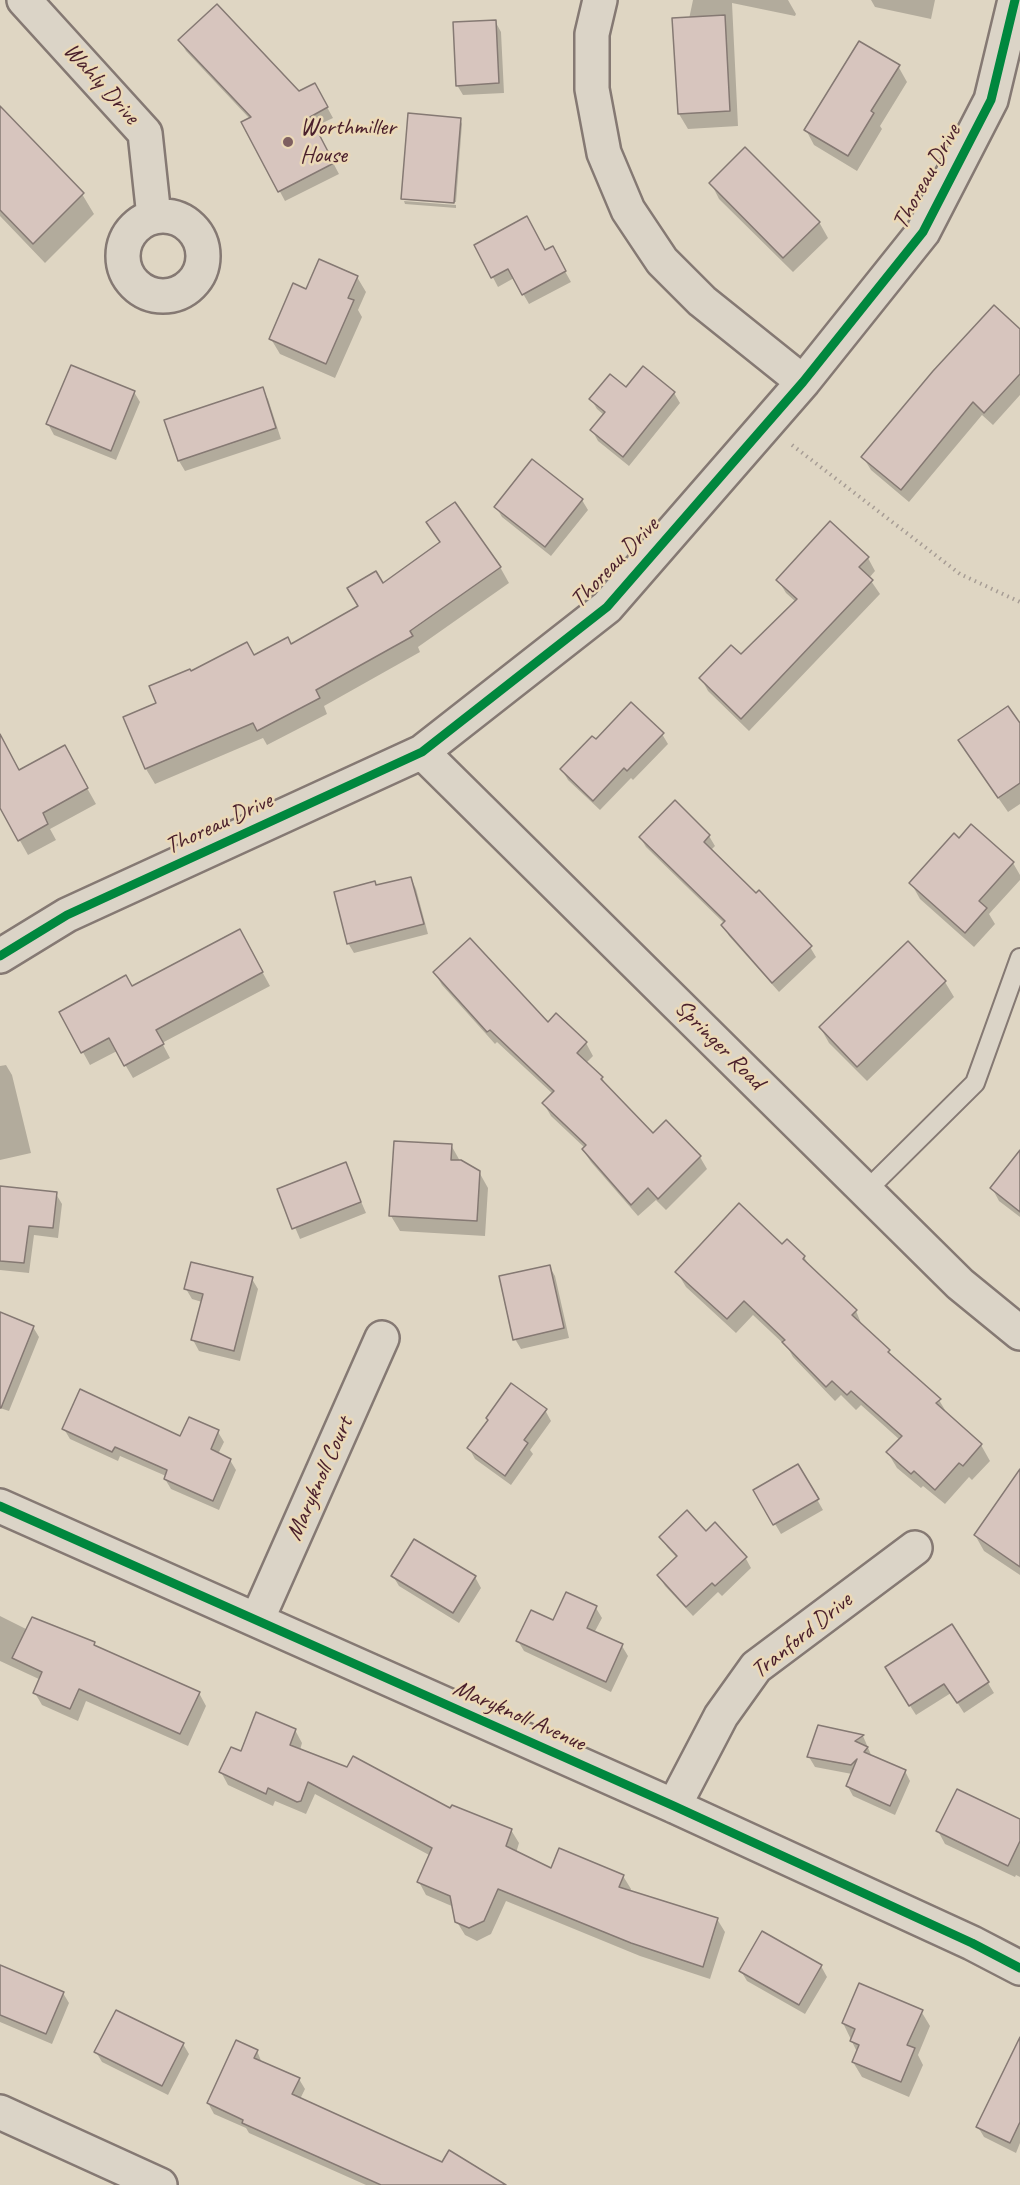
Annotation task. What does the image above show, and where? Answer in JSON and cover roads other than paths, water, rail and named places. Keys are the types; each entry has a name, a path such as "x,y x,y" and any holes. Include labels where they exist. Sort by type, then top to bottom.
{"street":[{"name":"Wahly Drive","path":"24,0 145,133 154,217"},
{"path":"600,0 592,34 592,89 604,153 628,210 662,261 702,301 803,382"},
{"name":"Thoreau Drive","path":"0,956 67,915 422,752 607,607 803,382 923,232 991,100 1015,0"},
{"name":"Springer Road","path":"422,752 960,1284 1020,1333"},
{"name":"Maryknoll Court","path":"257,1620 382,1338"},
{"name":"Maryknoll Avenue","path":"0,1506 674,1806 972,1943 1020,1968"},
{"name":"Tranford Drive","path":"674,1806 721,1716 756,1667 915,1548"},
{"path":"3,2123 160,2185"}],"lane":[{"path":"866,1191 975,1083 1020,958"}],"place":[{"name":"Worthmiller House","path":"288,142"}]}
